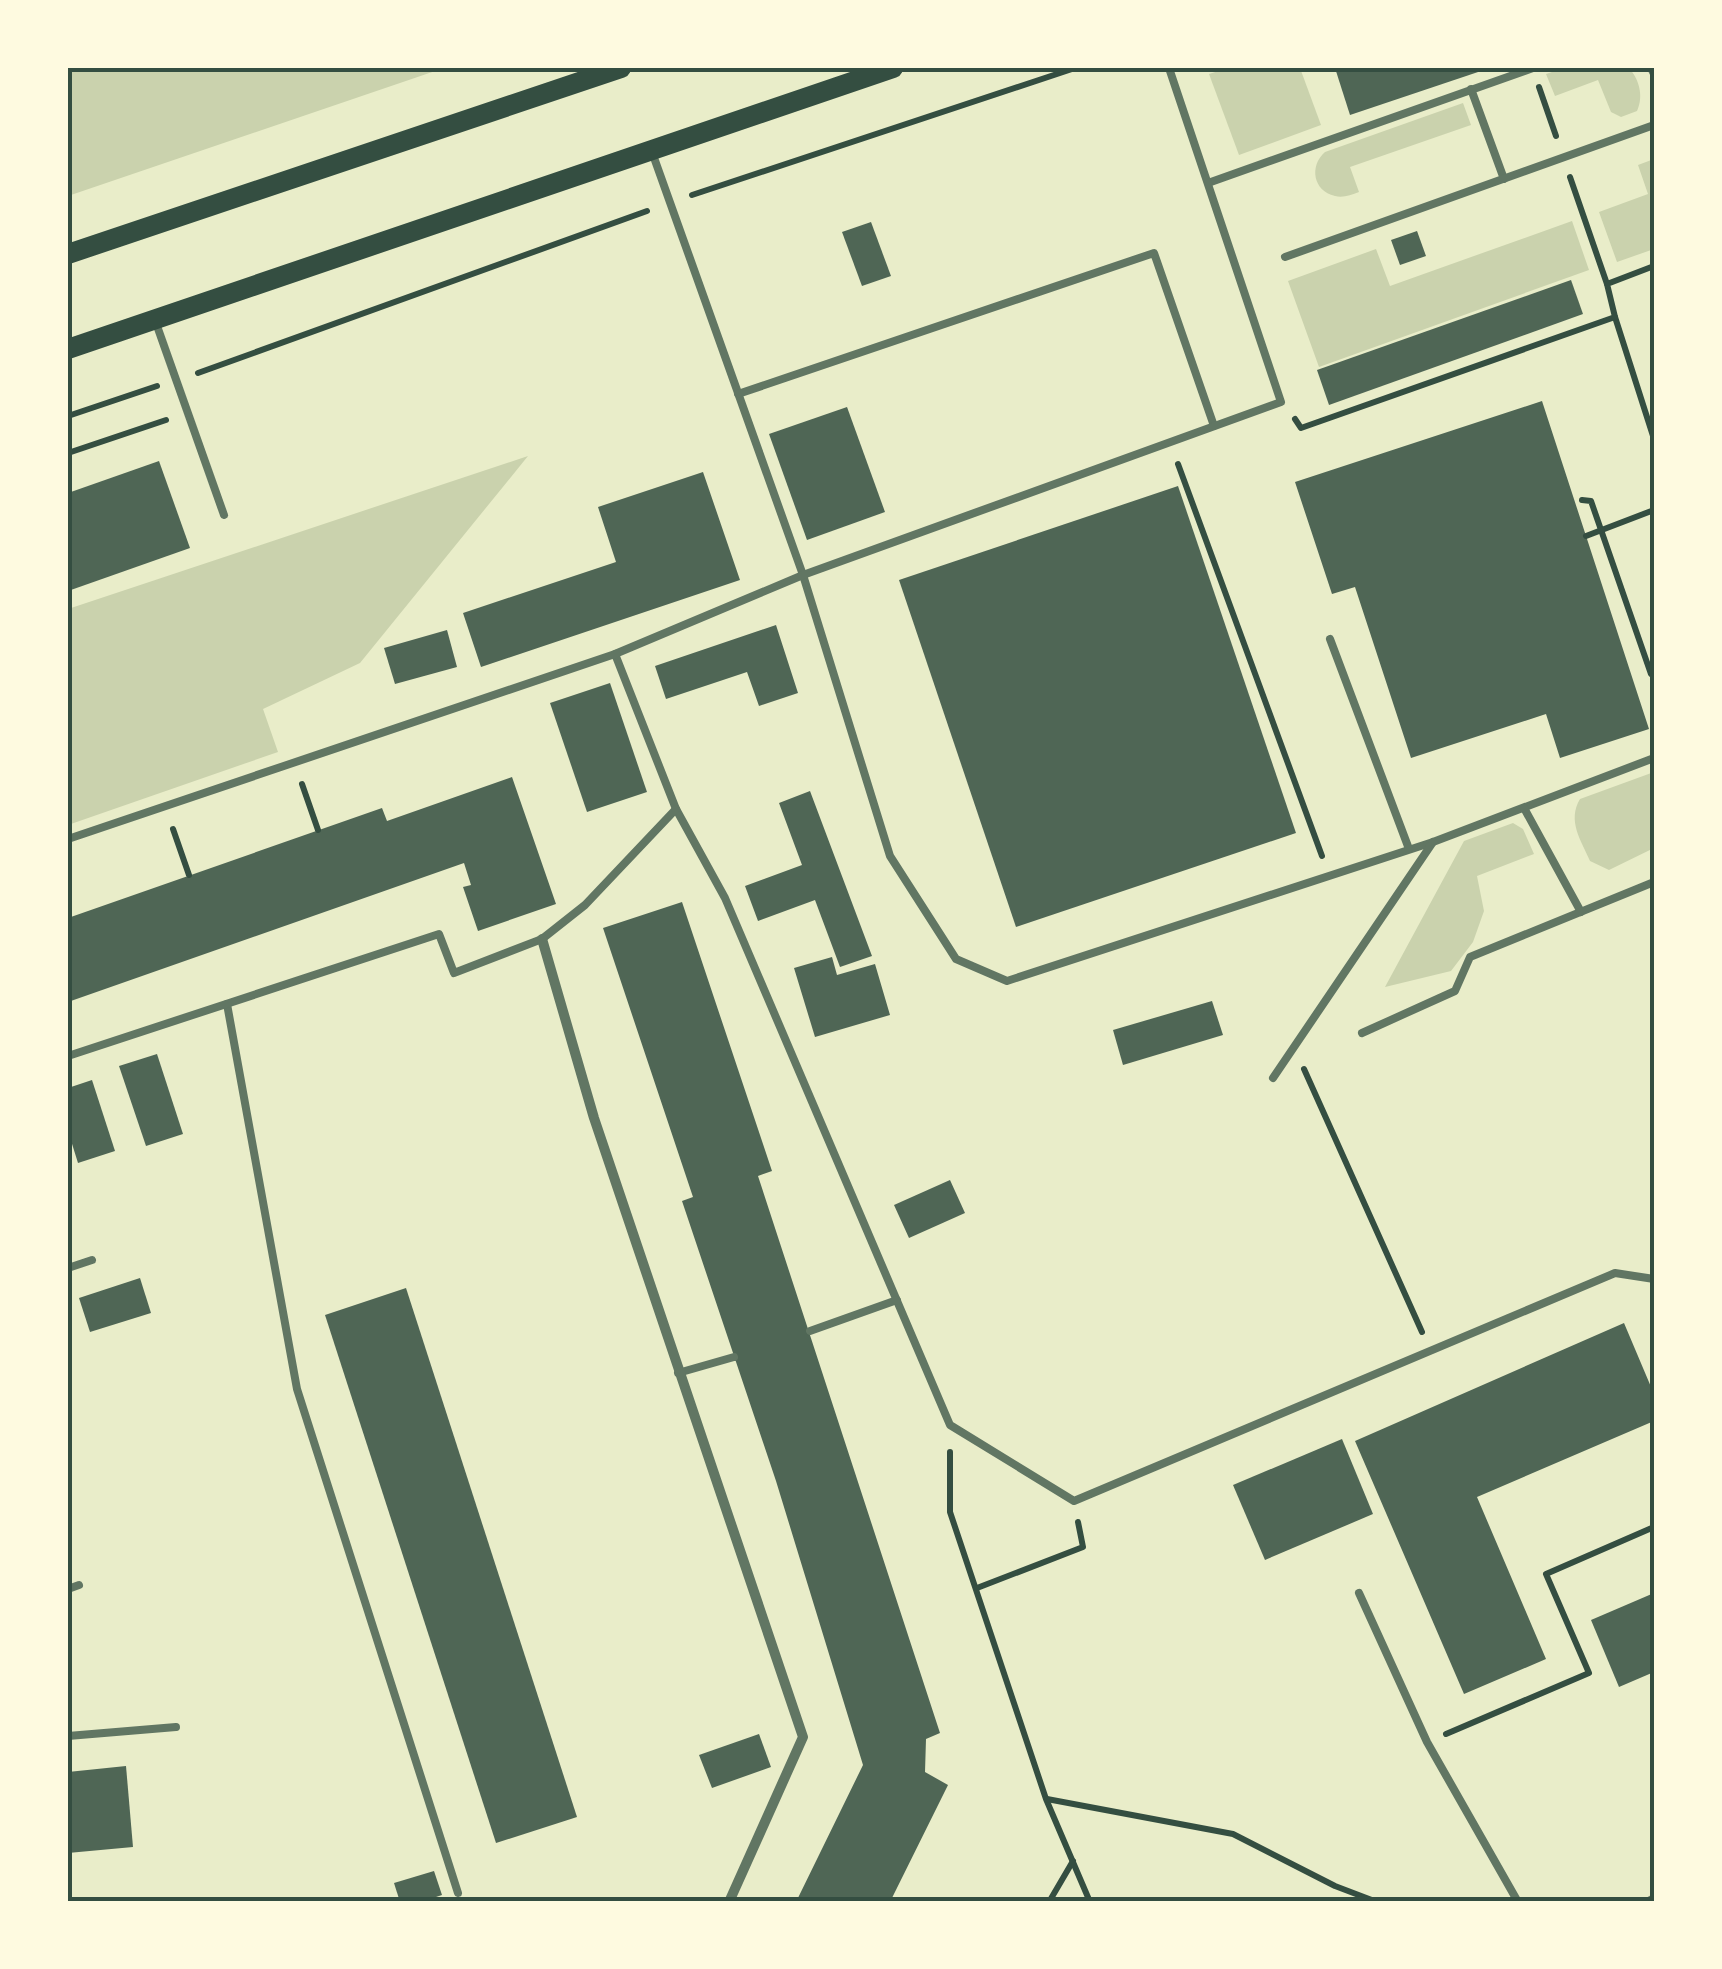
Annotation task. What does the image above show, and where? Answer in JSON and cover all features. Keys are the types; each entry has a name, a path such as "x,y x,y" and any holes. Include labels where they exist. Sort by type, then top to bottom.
{"main road":[{"path":"68,254 621,68"},
{"path":"68,349 892,68"}],"street":[{"path":"542,938 594,1118 804,1738 729,1902"}],"lane":[{"path":"68,840 615,654 803,575 1282,402 1169,68"},
{"path":"1208,183 1533,68"},
{"path":"1471,89 1504,179"},
{"path":"1285,257 1654,125"},
{"path":"651,149 803,575 890,856 956,959 1008,980 1433,842 1654,758"},
{"path":"738,394 1154,253 1214,426"},
{"path":"154,319 224,516"},
{"path":"1330,639 1409,850"},
{"path":"615,654 676,809 725,898 950,1426 1074,1500 1615,1274 1654,1279"},
{"path":"1524,808 1581,912"},
{"path":"68,1056 439,934 454,973 542,938 585,905 676,809"},
{"path":"1274,1078 1433,842"},
{"path":"1362,1034 1455,991 1470,957 1654,882"},
{"path":"226,1004 296,1389 458,1893"},
{"path":"68,1268 92,1260"},
{"path":"810,1331 898,1300"},
{"path":"678,1373 734,1356"},
{"path":"68,1589 79,1585"},
{"path":"1359,1593 1427,1742 1518,1902"},
{"path":"68,1736 176,1727"},
{"path":"1646,1902 1654,1898"}],"path":[{"path":"68,416 670,203 1075,68"},
{"path":"1654,266 1607,284 1654,439"},
{"path":"1282,402 1302,428 1615,317"},
{"path":"68,453 188,413"},
{"path":"1170,443 1330,876"},
{"path":"1582,500 1591,501 1654,684"},
{"path":"1586,536 1654,510"},
{"path":"294,762 318,830"},
{"path":"165,806 189,875"},
{"path":"1303,1067 1430,1351"},
{"path":"950,1426 950,1512 1046,1799 1090,1902"},
{"path":"977,1588 1083,1547 1074,1500"},
{"path":"1427,1742 1588,1673 1546,1574 1654,1527"},
{"path":"1046,1799 1233,1834 1335,1886 1378,1902"},
{"path":"1049,1902 1073,1861"}],"green space":[{"path":"68,68 444,68 68,196"},
{"path":"1228,68 1300,68 1321,125 1239,155 1209,74"},
{"path":"1564,68 1629,68 1639,88 1637,111 1621,117 1611,112 1598,80 1555,96 1546,74"},
{"path":"1463,103 1471,125 1350,167 1359,192 1335,196 1318,184 1315,171 1325,152"},
{"path":"1654,159 1654,249 1617,262 1599,212 1648,194 1638,165"},
{"path":"1572,221 1589,270 1319,367 1288,281 1376,249 1390,286"},
{"path":"528,456 360,663 263,709 278,752 68,825 68,609"},
{"path":"1654,772 1654,848 1609,870 1590,861 1575,823 1580,799"},
{"path":"1513,823 1523,829 1534,854 1477,876 1484,911 1473,942 1451,971 1385,987 1464,841"}],"building":[{"path":"1335,68 1490,68 1350,115"},
{"path":"871,222 891,276 862,286 842,232"},
{"path":"1417,231 1426,256 1400,265 1391,240"},
{"path":"1571,280 1583,314 1329,405 1317,370"},
{"path":"1542,401 1649,729 1560,758 1546,714 1411,758 1355,587 1332,594 1295,482"},
{"path":"847,407 885,512 807,540 769,434"},
{"path":"159,461 190,548 68,591 68,493"},
{"path":"703,472 740,580 481,667 463,613 616,562 598,507"},
{"path":"1178,486 1296,833 1016,927 899,580"},
{"path":"776,625 798,693 759,706 747,672 666,699 655,666"},
{"path":"447,630 457,667 395,684 384,648"},
{"path":"610,683 647,792 587,812 550,703"},
{"path":"512,777 556,904 478,931 463,887 471,885 464,863 68,1002 68,918 382,808 387,821"},
{"path":"810,791 872,956 840,967 815,900 758,921 745,886 802,865 779,803"},
{"path":"682,902 772,1171 758,1176 940,1733 926,1739 925,1772 948,1785 890,1902 796,1902 863,1765 776,1481 682,1201 693,1197 603,928"},
{"path":"832,957 837,975 875,964 890,1015 815,1037 794,968"},
{"path":"1212,1001 1223,1035 1123,1065 1113,1030"},
{"path":"157,1054 183,1134 146,1146 119,1066"},
{"path":"92,1080 115,1151 78,1163 68,1131 68,1088"},
{"path":"950,1180 965,1213 909,1238 894,1205"},
{"path":"140,1278 151,1313 90,1332 79,1298"},
{"path":"406,1288 577,1817 496,1843 325,1315"},
{"path":"1624,1323 1654,1394 1654,1421 1477,1497 1546,1659 1464,1694 1355,1441"},
{"path":"1342,1439 1373,1514 1265,1560 1233,1485"},
{"path":"1654,1593 1654,1672 1619,1687 1591,1620"},
{"path":"759,1734 771,1767 712,1788 699,1755"},
{"path":"126,1766 133,1847 68,1853 68,1772"},
{"path":"434,1871 442,1895 421,1902 400,1902 394,1883"}]}
